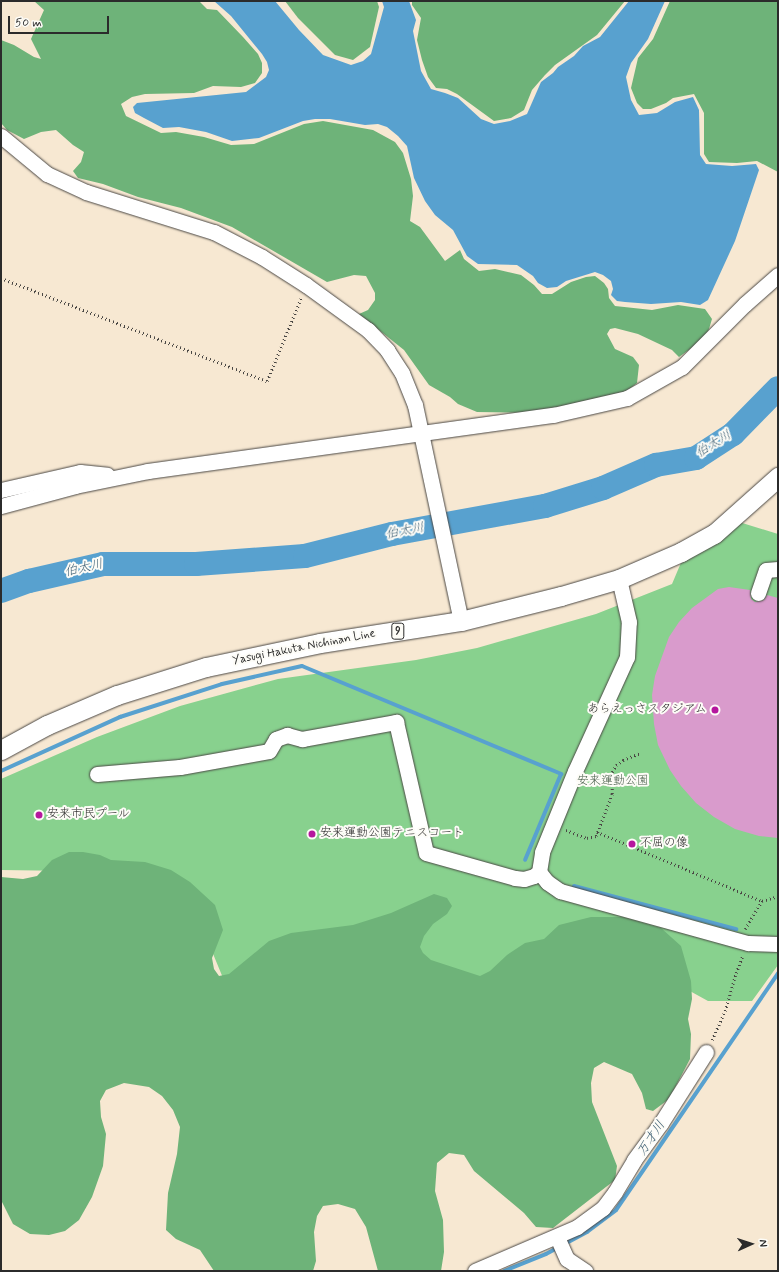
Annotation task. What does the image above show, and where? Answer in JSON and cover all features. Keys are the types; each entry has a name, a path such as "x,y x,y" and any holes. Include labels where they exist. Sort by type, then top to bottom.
{"main road":[{"name":"Yasugi Hakuta Nichinan Line","path":"1,750 47,725 117,695 206,667 320,643 461,621 561,596 619,579 681,552 714,534 778,477"}],"street":[{"path":"1,136 47,174 86,192 214,232 262,257 306,285 368,330 387,350 402,373 415,405 423,438 454,595 461,621"},
{"path":"1,506 75,486 148,471 423,438 444,429 553,415 627,398 682,367 745,304 778,275"},
{"path":"1,490 80,472 128,476"},
{"path":"758,593 766,570 778,569"},
{"path":"619,579 629,622 627,657 552,824 542,852 539,872 547,882 560,891 743,942 778,944"},
{"path":"97,774 180,767 269,751 276,740 287,735 302,739 396,722 426,853 515,878 524,879 539,872"},
{"path":"475,1271 577,1227 603,1208 615,1192 634,1160 661,1123 706,1052"},
{"path":"557,1236 567,1259 585,1271"}],"path":[{"path":"1,278 267,381 306,285"},
{"path":"552,824 587,838 596,836 612,794 612,772 616,765 623,760 640,753"},
{"path":"597,832 762,901 778,896"},
{"path":"706,1052 725,1011 743,942 762,901"}],"green space":[{"path":"34,1 199,1 207,9 217,10 258,54 262,63 262,73 255,83 241,87 213,86 194,93 145,94 132,97 121,104 126,116 161,133 176,132 204,137 231,145 254,144 304,124 323,121 373,130 395,142 403,153 411,179 413,196 410,221 420,227 445,261 460,250 464,259 479,271 495,269 521,275 534,285 542,294 552,294 571,282 586,277 595,276 604,283 608,289 609,298 615,306 652,310 678,305 705,309 712,319 709,329 704,339 679,357 672,350 638,334 615,328 610,329 607,334 615,349 633,357 639,365 637,383 627,391 534,413 477,412 458,404 450,397 429,385 404,350 359,314 368,310 375,300 375,293 366,276 354,275 327,282 232,227 181,208 138,197 103,184 78,178 73,171 81,162 84,152 73,145 56,130 41,132 24,139 7,130 1,123 1,40 41,59 31,39 44,10"},
{"path":"285,1 377,1 379,7 370,47 353,60 335,55 298,18"},
{"path":"412,1 625,1 597,35 555,65 545,75 532,90 524,110 511,118 494,121 457,94 447,89 436,88 428,77 417,40 421,18 412,5"},
{"path":"670,1 778,1 778,172 757,161 737,163 709,162 704,154 704,113 694,94 673,98 666,103 651,109 643,109 637,103 631,88 638,58 653,39"},
{"name":"安来運動公園","path":"739,522 778,534 778,965 752,1001 708,1001 610,947 479,981 230,995 183,881 145,872 1,870 1,779 97,737 180,706 278,679 416,660 477,648 596,614 672,584 683,558"},
{"path":"69,852 83,852 100,855 111,860 145,862 171,870 190,882 215,905 223,930 212,958 214,969 219,976 229,974 269,941 291,933 353,925 391,913 434,894 447,898 452,906 447,914 433,924 424,936 420,947 423,953 431,960 480,976 490,971 507,955 525,943 544,939 559,925 591,917 623,917 661,928 681,946 691,981 692,999 688,1019 691,1034 690,1059 669,1099 653,1111 646,1109 642,1093 632,1074 604,1062 594,1068 591,1083 592,1102 617,1166 615,1180 553,1228 536,1227 524,1213 474,1171 464,1155 449,1153 437,1163 435,1191 443,1220 444,1252 441,1271 378,1271 366,1227 355,1209 338,1204 323,1206 317,1216 314,1232 316,1261 313,1271 214,1271 200,1250 176,1239 166,1230 168,1193 177,1154 180,1127 173,1110 162,1096 149,1087 124,1083 106,1090 100,1101 101,1117 106,1134 103,1166 92,1197 79,1220 65,1231 49,1235 30,1234 13,1224 1,1200 1,877 23,879 37,876 52,860"}],"water":[{"path":"214,1 275,1 299,30 323,55 351,65 363,61 371,54 384,7 382,1 409,1 416,20 413,31 421,71 431,89 458,98 481,119 494,124 510,121 527,114 541,82 558,67 574,56 583,46 600,37 629,1 665,1 648,39 631,63 626,77 631,100 639,115 657,113 675,102 693,97 699,110 700,155 706,164 732,166 756,164 759,170 735,241 708,300 700,305 681,302 651,304 617,301 611,295 613,289 611,281 603,275 595,272 566,281 557,287 547,288 538,283 533,276 517,265 478,264 467,256 453,230 435,215 425,201 414,178 407,146 387,127 378,124 365,125 330,119 315,119 303,121 259,138 232,141 206,132 179,127 163,128 135,113 133,107 137,103 246,92 266,77 269,70 267,62 262,54 231,16"}],"building":[{"name":"あらえっさスタジアム","path":"729,587 750,590 751,599 755,602 764,600 767,595 778,598 778,838 759,836 735,829 714,817 696,803 681,786 670,770 658,745 654,724 652,695 655,676 669,637 679,622 692,608 718,589"}],"waterway":[{"name":"伯太川","path":"1,591 29,581 103,564 196,564 305,556 392,534 545,506 603,488 656,465 696,458 733,434 778,388"},
{"path":"1,771 120,717 222,684 302,666 561,774 525,860"},
{"path":"574,886 736,929"},
{"name":"万才川","path":"504,1271 546,1254 587,1232 616,1210 778,973"}],"place":[{"name":"あらえっさスタジアム","path":"715,710"},
{"name":"安来市民プール","path":"39,815"},
{"name":"安来運動公園テニスコート","path":"312,834"},
{"name":"不屈の像","path":"632,844"}]}
